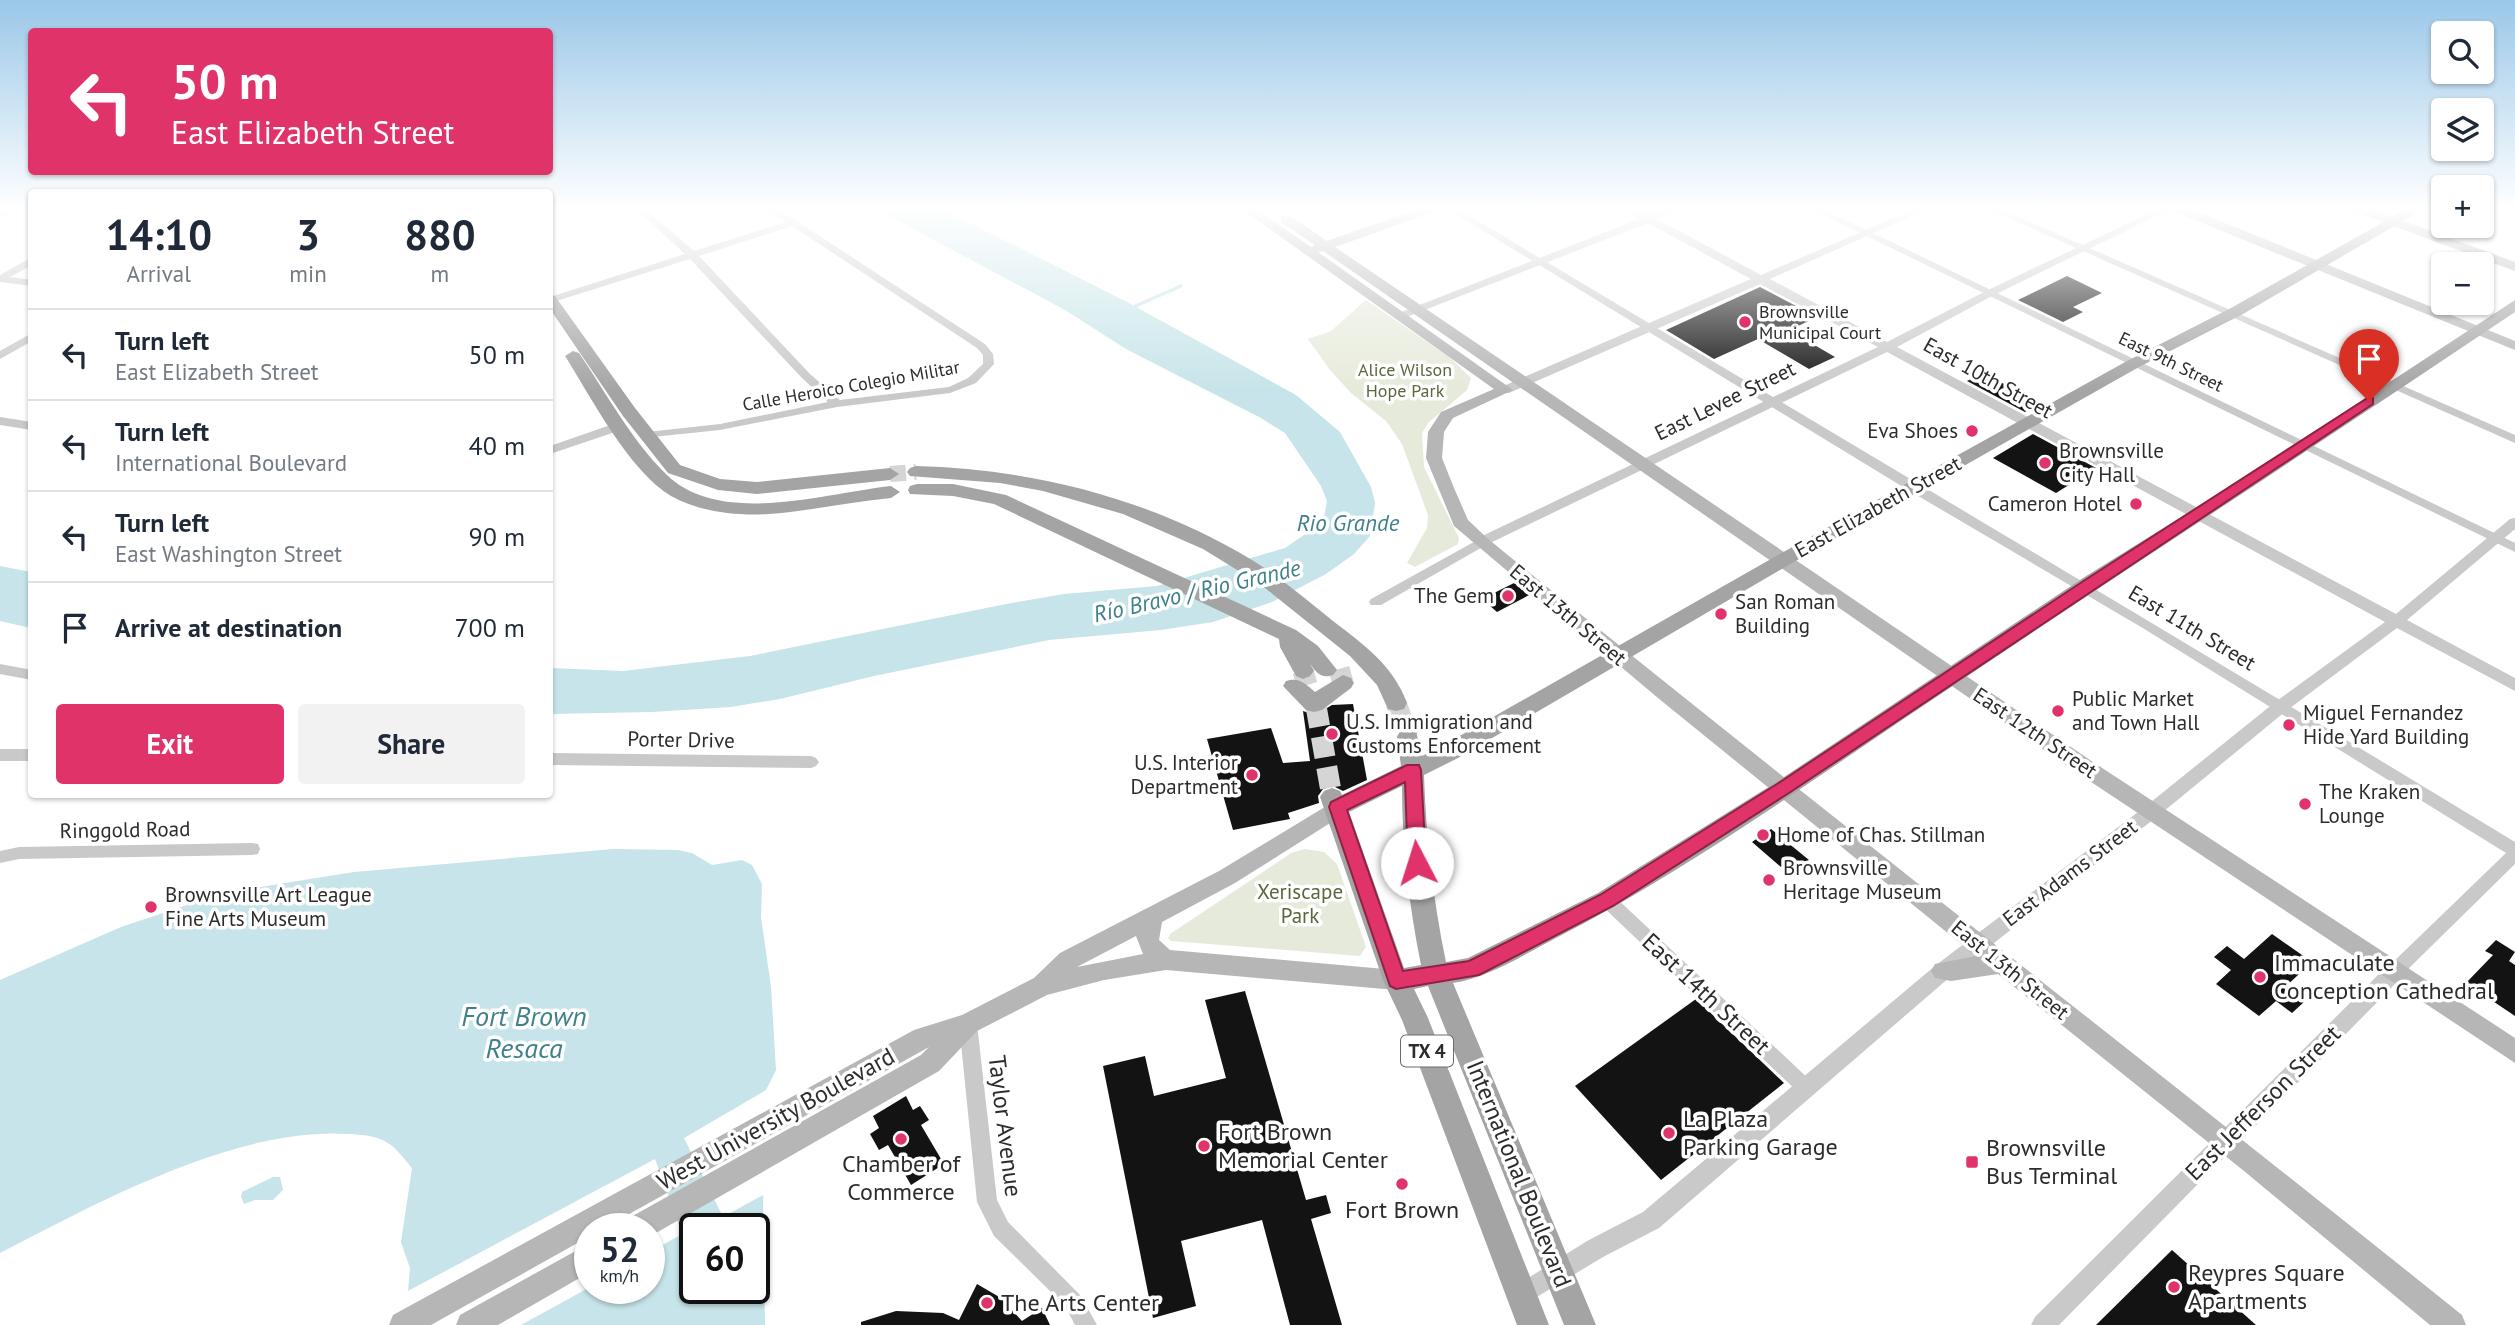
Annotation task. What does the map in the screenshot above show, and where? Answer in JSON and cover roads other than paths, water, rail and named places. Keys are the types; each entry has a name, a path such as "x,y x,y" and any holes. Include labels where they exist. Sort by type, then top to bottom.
{"main road":[{"path":"1334,269 1505,390"},
{"name":"East 12th Street","path":"1360,269 1950,675 2515,1052"},
{"name":"East Elizabeth Street","path":"1335,802 1450,752 1912,487 2133,364 2232,314 2312,269"},
{"path":"2328,269 2515,346"},
{"path":"553,304 595,377 620,426 662,480 677,491 708,502 768,508 891,483 734,487 674,469 647,436 595,377 553,327"},
{"path":"1396,980 1472,969 1607,901 1783,789 1950,675 2304,446 2391,385 2515,305"},
{"name":"East 13th Street","path":"1505,390 1447,415 1436,432 1434,458 1460,522 1480,542 1616,655 2225,1140 2452,1325"},
{"path":"1289,635 1290,647 1316,682 1323,649 1299,636 1289,635 999,499 916,481 973,473 1061,491 1159,522 1225,553 1272,583 1382,674 1396,703"},
{"name":"International Boulevard","path":"1408,737 1413,770 1417,863 1423,912 1436,974 1580,1325"},
{"name":"International Boulevard","path":"1335,802 1396,980 1415,1018 1533,1325"},
{"name":"West University Boulevard","path":"1042,986 1068,960 1227,877 1335,802"},
{"path":"1155,914 1147,926 1146,940 1153,952 1166,960"},
{"name":"West University Boulevard","path":"403,1325 923,1038 968,1024 1042,986 1104,970 1166,960 1396,980"},
{"path":"1944,971 1957,972 1982,964 2003,964"},
{"name":"West University Boulevard","path":"665,1213 930,1063 968,1024"},
{"path":"470,1325 574,1266"}],"street":[{"path":"0,279 17,269"},
{"path":"553,298 650,269"},
{"path":"705,269 806,376 837,404"},
{"name":"Calle Heroico Colegio Militar","path":"647,436 692,432 837,404 950,390 966,385 980,376 989,364 988,354 981,346 863,269"},
{"path":"1400,315 1520,269"},
{"name":"East 11th Street","path":"1553,269 2280,707 2515,852"},
{"name":"East 10th Street","path":"1743,269 2026,424 2515,685"},
{"path":"1505,390 1782,269"},
{"name":"East 9th Street","path":"1938,269 2515,548"},
{"name":"East Levee Street","path":"1376,602 1480,542 1888,347 2042,269"},
{"path":"2130,269 2515,439"},
{"path":"0,279 28,282"},
{"path":"0,356 28,339"},
{"path":"14,348 28,350"},
{"path":"0,421 28,425"},
{"path":"553,449 620,426"},
{"name":"East Adams Street","path":"1522,1294 1595,1249 1651,1220 1978,943 2152,811 2280,707 2397,621 2515,522"},
{"path":"0,669 28,674"},
{"path":"0,755 28,755"},
{"name":"Porter Drive","path":"553,759 811,762"},
{"name":"Ringgold Road","path":"0,856 19,853 252,849"},
{"name":"East Jefferson Street","path":"2050,1323 2225,1140 2515,852"},
{"name":"East 14th Street","path":"1607,901 1805,1088"},
{"name":"Taylor Avenue","path":"968,1024 987,1202 1001,1229 1062,1289 1087,1325"}],"water":[{"name":"Rio Grande","path":"988,269 1061,269 1296,395 1340,432 1371,487 1375,503 1370,536 1354,554 1326,574 1272,602 1213,622 1161,630 1049,640 874,676 780,699 731,707 553,714 553,668 623,671 750,656 1064,594 1157,586 1285,548 1323,522 1327,501 1321,486 1285,433 1126,349 1065,310"},
{"path":"0,566 28,571 28,627 0,621"},
{"name":"Fort Brown Resaca","path":"613,849 678,850 692,853 712,865 742,860 752,865 762,884 761,917 771,987 776,1070 766,1090 684,1138 721,1213 679,1213 679,1226 655,1159 408,1291 410,1268 401,1242 412,1168 390,1144 377,1138 350,1134 307,1135 262,1142 170,1171 80,1212 0,1253 0,980 121,927 223,893 354,872"},
{"path":"273,1177 280,1177 283,1190 273,1200 255,1200 244,1204 242,1192"},
{"name":"Fort Brown Resaca","path":"763,1195 763,1213 730,1213"},
{"name":"Fort Brown Resaca","path":"679,1236 679,1304 765,1304 765,1325 521,1325 574,1296 574,1304 665,1304 665,1244"}],"waterway":[{"path":"1131,308 1181,286"}],"tunnel":[{"path":"890,474 916,472"},
{"path":"1339,669 1343,683"},
{"path":"1303,671 1307,685"},
{"path":"1396,703 1408,737"},
{"path":"1316,706 1332,797"}],"place":[{"name":"Brownsville Municipal Court","path":"1745,322"},
{"name":"Eva Shoes","path":"1972,431"},
{"name":"Brownsville City Hall","path":"2045,463"},
{"name":"Cameron Hotel","path":"2136,504"},
{"name":"The Gem","path":"1508,596"},
{"name":"San Roman Building","path":"1721,614"},
{"name":"Public Market and Town Hall","path":"2058,711"},
{"name":"Miguel Fernandez Hide Yard Building","path":"2289,725"},
{"name":"U.S. Immigration and Customs Enforcement","path":"1332,734"},
{"name":"U.S. Interior Department","path":"1252,775"},
{"name":"The Kraken Lounge","path":"2305,804"},
{"name":"Home of Chas. Stillman","path":"1763,835"},
{"name":"Brownsville Heritage Museum","path":"1769,880"},
{"name":"Brownsville Art League Fine Arts Museum","path":"151,907"},
{"name":"Immaculate Conception Cathedral","path":"2260,977"},
{"name":"La Plaza Parking Garage","path":"1669,1133"},
{"name":"Chamber of Commerce","path":"901,1139"},
{"name":"Fort Brown Memorial Center","path":"1204,1146"},
{"name":"Brownsville Bus Terminal","path":"1972,1162"},
{"name":"Fort Brown","path":"1402,1184"},
{"name":"Reypres Square Apartments","path":"2174,1287"},
{"name":"The Arts Center","path":"987,1303"}],"park label":[{"name":"Alice Wilson Hope Park","path":"1405,380"},
{"name":"Xeriscape Park","path":"1300,904"}],"water label":[{"name":"Río Bravo / Rio Grande","path":"1197,591"}]}
